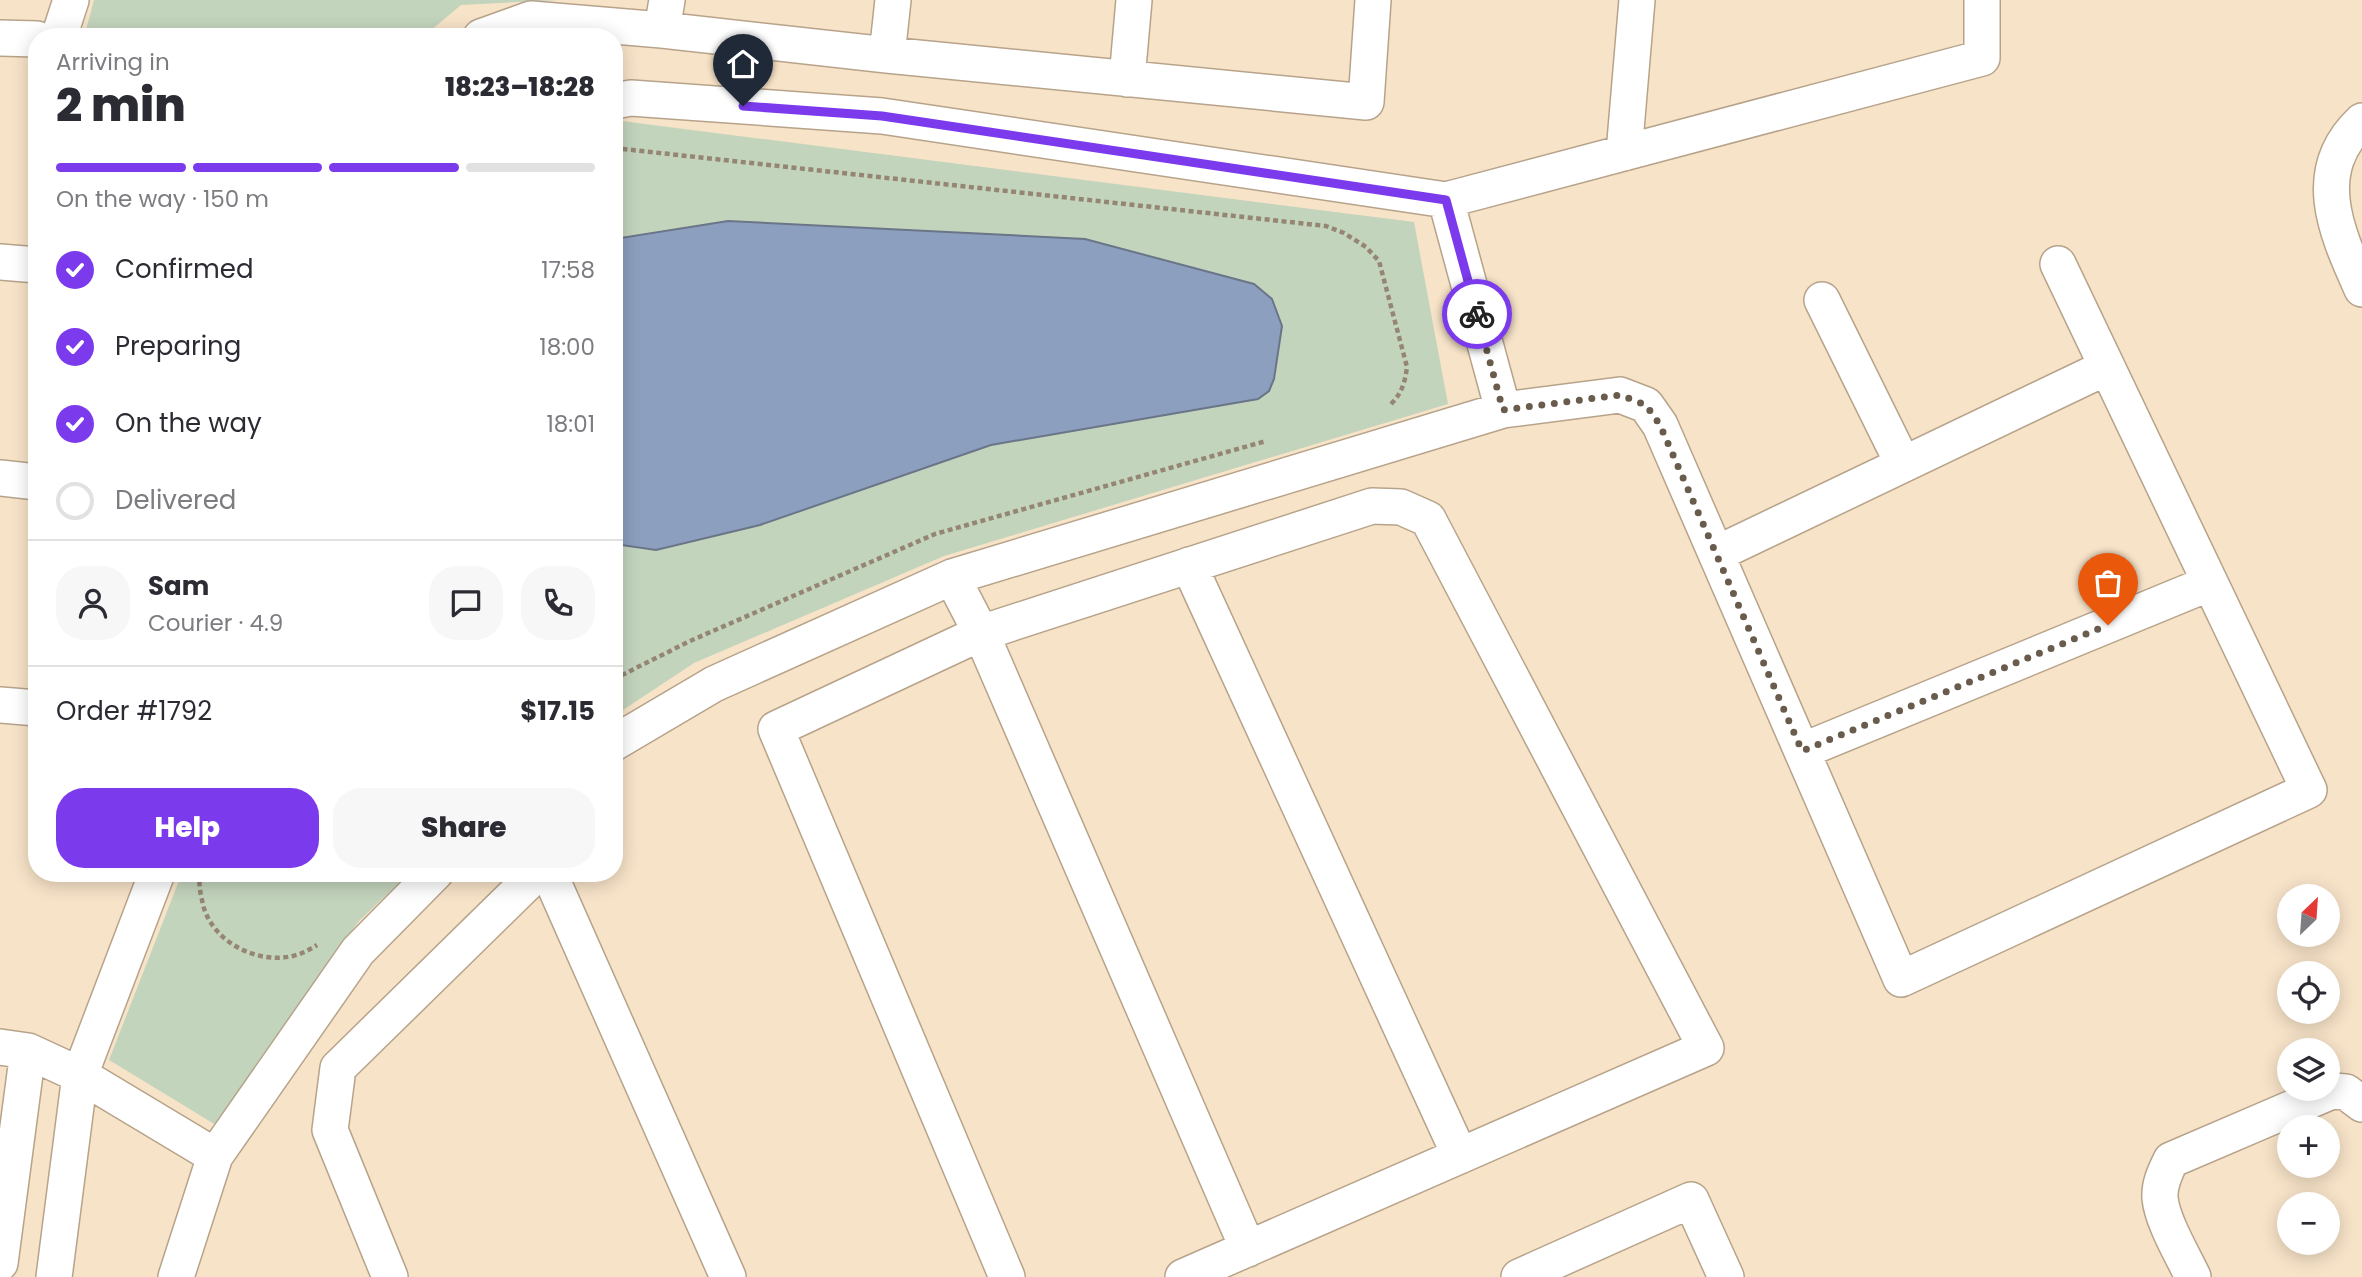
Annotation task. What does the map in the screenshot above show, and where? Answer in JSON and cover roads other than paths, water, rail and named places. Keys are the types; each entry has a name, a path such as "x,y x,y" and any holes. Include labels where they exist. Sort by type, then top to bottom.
{"street":[{"path":"62,28 71,0"},
{"path":"887,55 893,0"},
{"path":"1127,79 1134,0"},
{"path":"506,28 531,19 664,15 887,55 1366,102 1374,0"},
{"path":"1624,153 1637,0"},
{"path":"623,99 882,116 1446,200 1982,58 1982,0"},
{"path":"0,37 28,39"},
{"path":"2362,121 2353,129 2337,157 2330,190 2338,235 2362,289"},
{"path":"1446,200 1503,410"},
{"path":"0,262 28,264"},
{"path":"623,738 714,684 951,577 1503,410 1620,395 1646,405 1660,425 1901,979 2309,790 2058,264"},
{"path":"1822,300 1903,464"},
{"path":"1716,554 2107,367"},
{"path":"0,478 28,481"},
{"path":"1007,1277 776,729 981,633 1372,506 1401,507 1428,519 1706,1048 1183,1277"},
{"path":"1189,565 1460,1156"},
{"path":"951,577 981,633 1248,1249"},
{"path":"1802,751 2210,583"},
{"path":"0,705 28,707"},
{"path":"54,1277 80,1075 154,882"},
{"path":"176,1277 215,1156 358,951 426,882"},
{"path":"390,1277 330,1130 338,1068 528,882"},
{"path":"553,882 728,1277"},
{"path":"0,1260 14,1049 80,1075 215,1156"},
{"path":"2193,1277 2170,1229 2160,1198 2162,1177 2171,1160 2332,1091 2346,1092 2362,1104"},
{"path":"1519,1277 1691,1200 1726,1277"}],"water":[{"path":"728,221 1085,239 1254,284 1272,299 1282,326 1274,379 1269,391 1258,399 991,445 760,525 656,550 623,545 623,238"}]}
